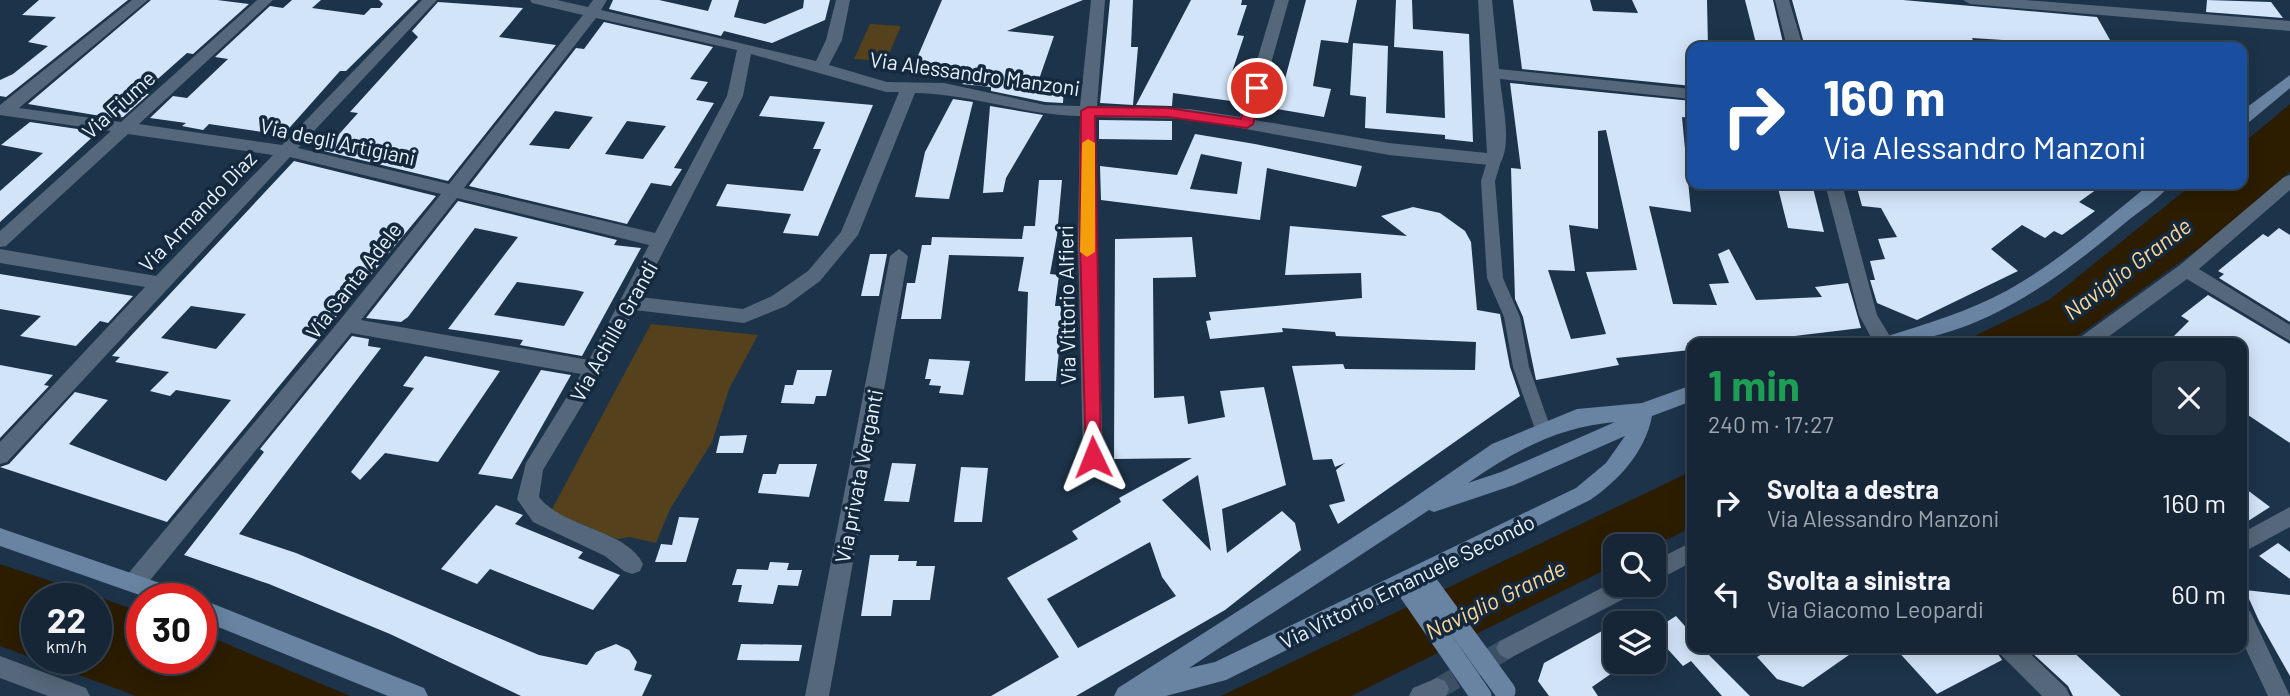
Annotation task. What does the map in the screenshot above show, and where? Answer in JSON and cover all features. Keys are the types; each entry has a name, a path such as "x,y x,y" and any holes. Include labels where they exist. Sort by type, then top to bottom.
{"main road":[{"path":"2247,115 2290,80"},
{"path":"1902,338 1984,310 2028,287 2063,263 2155,189"},
{"name":"Via Vittorio Emanuele Secondo","path":"1127,695 1413,510 1499,450 1544,429 1596,413 1643,411 1687,395"},
{"name":"Via Vittorio Emanuele Secondo","path":"1413,510 1507,479 1615,433 1643,411"},
{"name":"Via Vittorio Emanuele Secondo","path":"1127,695 1218,672 1416,584 1583,494 1604,480 1635,437 1643,411"},
{"path":"0,537 135,582"},
{"path":"1416,584 1507,694"},
{"path":"1416,584 1481,696"},
{"path":"217,615 416,696"}],"street":[{"path":"3,110 141,0"},
{"name":"Via Fiume","path":"0,241 266,0"},
{"name":"Via Armando Diaz","path":"0,456 160,283 430,0"},
{"name":"Via Alessandro Manzoni","path":"537,0 595,6 866,83 944,88 1045,110 1168,112 1389,149 1495,159"},
{"path":"820,68 834,40 843,0"},
{"name":"Via Vittorio Alfieri","path":"1093,457 1087,255 1088,111 1098,0"},
{"path":"1247,124 1282,0"},
{"path":"1485,0 1497,141 1488,181 1495,278 1511,317 1521,367 1544,429"},
{"path":"1782,0 1794,42"},
{"path":"1969,0 2070,4 2290,26"},
{"name":"Via Santa Adele","path":"135,582 347,326 595,6"},
{"name":"Via Achille Grandi","path":"632,564 613,549 541,516 528,499 533,469 594,369 735,96 745,47"},
{"path":"1492,74 1687,93"},
{"path":"629,303 744,316 779,301 814,276 849,235 909,87"},
{"name":"Via degli Artigiani","path":"3,110 286,151 661,241"},
{"path":"2093,338 2186,270 2290,181"},
{"path":"1834,189 1868,315 1884,338"},
{"path":"0,256 160,283"},
{"name":"Via privata Verganti","path":"817,696 899,256"},
{"path":"2186,270 2290,334"},
{"path":"347,326 594,369"},
{"path":"2247,541 2290,516"},
{"path":"1666,565 1687,554"},
{"path":"1507,648 1606,597"},
{"path":"2247,628 2280,696"},
{"path":"2014,653 2058,696"},
{"path":"0,667 78,696"}],"shaded area":[{"path":"870,24 901,26 886,61 854,59"},
{"path":"651,324 758,335 729,389 712,442 670,509 656,543 629,537 617,539 551,511"}],"water":[{"name":"Naviglio Grande","path":"2290,104 2290,172 2201,247 2079,335 2073,338 1970,338 2049,300 2187,189 2247,189 2247,140"},
{"name":"Naviglio Grande","path":"1687,473 1687,530 1666,540 1666,534 1603,534 1603,571 1351,696 1221,696"},
{"path":"0,564 56,583 21,583 21,654 0,646"},
{"path":"112,602 126,607 126,674 217,674 217,640 350,696 136,696 76,674 112,674"}],"building":[{"path":"39,0 128,0 6,97 0,96 0,80 13,74 48,46 28,42 56,17 22,15"},
{"path":"151,0 217,0 249,4 193,54 187,53 142,93 149,94 123,117 113,118 28,104"},
{"path":"292,0 321,0 312,8 364,15 371,8 380,8 383,4 379,0 418,0 346,71 340,71 283,135 209,124 203,130 182,126 186,123 150,118 173,96 187,98 228,59 215,57 270,6 283,8"},
{"path":"613,0 659,0 708,11 712,0 739,0 734,17 765,24 803,8 804,0 830,0 825,20 772,43 724,31 721,36 609,9"},
{"path":"942,0 1083,0 1007,31 1054,36 1037,85 1064,84 1063,103 991,91 991,87 962,84 968,76 911,72"},
{"path":"1110,0 1133,0 1131,47 1138,47 1133,105 1100,103"},
{"path":"1191,0 1242,0 1241,5 1247,5 1237,35 1244,36 1229,81 1236,82 1231,101 1173,93 1172,106 1136,105"},
{"path":"1306,0 1357,0 1348,43 1321,40 1313,86 1331,89 1324,117 1277,109"},
{"path":"1396,0 1412,0 1413,29 1469,34 1473,142 1445,139 1445,135 1365,128 1366,97 1350,95 1353,43 1388,46 1386,113 1445,118 1443,51 1394,47"},
{"path":"1513,0 1590,0 1593,11 1638,13 1632,0 1707,0 1708,42 1687,42 1687,86 1522,69"},
{"path":"1745,0 1773,0 1783,42 1756,42"},
{"path":"1792,0 1903,0 2097,17 2111,42 2035,42 1972,38 1974,42 1804,42"},
{"path":"2207,0 2271,2 2283,18 2206,12"},
{"path":"438,2 523,8 499,37 556,45 448,181 324,151 358,113 350,112 418,37 412,31"},
{"path":"604,22 713,47 690,79 708,82 696,100 714,103 674,168 682,169 671,186 651,183 627,224 469,186 576,48 584,49","holes":["555,111 593,117 569,149 529,145","627,121 666,126 643,159 605,154"]},
{"path":"1510,83 1687,101 1687,118 1682,117 1691,212 1649,206 1673,304 1717,305 1709,284 1729,283 1718,254 1729,249 1756,300 1822,297 1815,287 1848,283 1861,328 1778,338 1687,338 1687,350 1616,358 1619,365 1536,380 1523,317 1515,299 1511,168 1521,169","holes":["1606,130 1637,270 1586,272 1606,334 1571,339 1548,270 1575,271 1569,225 1598,229 1598,131"]},
{"path":"770,96 873,105 818,236 783,233 791,214 716,206 727,184 803,191 821,149 813,149 825,122 759,116"},
{"path":"953,99 973,102 949,199 915,197 925,152"},
{"path":"990,106 1043,115 1006,178 1003,192 983,193"},
{"path":"1099,120 1172,121 1172,140 1099,139"},
{"path":"30,122 98,132 0,222 0,191 43,153 1,145"},
{"path":"1195,134 1362,166 1356,187 1267,168 1260,220 1101,200 1100,166 1177,175","holes":["1201,154 1242,162 1237,194 1190,189"]},
{"path":"294,161 436,196 167,522 0,467 9,464 75,392 108,400 69,444 166,481 231,400 176,390 170,396 150,391 169,372 115,362 120,357 112,356","holes":["191,306 246,314 216,349 161,338"]},
{"path":"1039,180 1062,180 1050,274 1059,275 1055,306 1061,306 1056,381 1025,381 1028,292 1018,291 1024,257 949,255 941,319 901,319 907,283 915,283 922,245 931,245 932,237 1022,239 1024,226 1035,226"},
{"path":"1778,189 1813,189 1824,232 1788,228"},
{"path":"1857,189 2097,189 2079,202 2095,211 2062,235 2054,231 2045,238 2022,225 1991,249 2018,271 1917,320 1877,303 1870,280 1875,280 1870,261 1885,259 1878,239 1897,237 1881,208 1862,206"},
{"path":"458,201 617,240 614,245 641,248 582,356 520,345 523,340 448,329 518,237 475,228 408,317 401,322 366,318","holes":["517,282 584,292 564,326 494,315"]},
{"path":"1413,207 1440,213 1465,231 1471,242 1477,310 1500,314 1510,367 1520,396 1338,524 1329,505 1345,501 1336,470 1345,463 1335,467 1332,459 1313,460 1292,366 1343,364 1345,369 1475,370 1476,342 1336,336 1335,332 1282,328 1283,332 1210,339 1206,321 1211,320 1209,312 1362,298 1361,273 1285,275 1290,226 1407,236 1381,216"},
{"path":"2279,228 2290,235 2290,322 2219,278 2224,274 2218,271 2263,234 2268,237"},
{"path":"1192,237 1196,277 1153,278 1154,398 1184,396 1188,424 1225,417 1220,391 1264,387 1286,485 1222,509 1227,553 1282,511 1295,523 1301,550 1225,610 1076,696 991,696 1059,657 1007,578 1078,539 1072,531 1121,502 1119,498 1192,458 1114,459 1115,239","holes":["1198,475 1211,551 1162,500","1150,542 1162,577 1176,596 1078,648 1047,599"]},
{"path":"870,254 887,254 879,296 861,296"},
{"path":"0,274 133,296 108,323 100,321 76,346 20,336 41,316 0,309"},
{"path":"2208,295 2290,344 2290,443 2247,414 2247,338 2172,338 2189,321 2181,316"},
{"path":"352,336 369,339 368,346 381,348 239,534 296,553 539,655 587,665 596,652 616,644 629,650 637,662 634,670 652,675 642,696 521,696 390,634 269,584 184,555 264,452 260,449"},
{"path":"425,356 500,371 438,462 385,453 360,480 351,472 414,388 403,386"},
{"path":"929,359 970,361 963,395 939,393 941,386 929,385 931,379 925,379"},
{"path":"0,365 53,375 44,385 49,386 0,438"},
{"path":"541,370 571,375 512,479 478,474"},
{"path":"797,370 832,370 826,396 816,396 814,404 781,403 785,385 793,385"},
{"path":"747,435 743,453 716,453 720,436"},
{"path":"892,463 916,464 909,502 884,501"},
{"path":"779,464 817,464 809,497 758,493 763,474 776,474"},
{"path":"961,467 988,468 982,522 954,522"},
{"path":"2247,490 2270,507 2247,522"},
{"path":"496,505 523,515 515,524 583,552 578,558 620,575 593,610 490,569 477,584 441,569"},
{"path":"679,517 699,518 686,562 655,562 661,544 672,545"},
{"path":"2278,543 2290,552 2290,579 2259,556"},
{"path":"870,555 899,555 898,561 917,561 916,566 935,566 930,600 893,600 891,616 861,616"},
{"path":"770,562 789,563 787,570 802,570 798,586 778,585 773,604 738,602 742,585 732,585 737,569 768,570"},
{"path":"2247,590 2290,595 2290,676 2259,621"},
{"path":"1676,616 1687,628 1687,653 1707,653 1750,696 1722,696 1691,661 1683,666 1666,647 1666,622"},
{"path":"1602,631 1603,674 1611,674 1592,687 1598,696 1549,696 1538,681 1544,663"},
{"path":"741,644 802,645 799,661 737,660"},
{"path":"1764,653 1852,653 1803,687 1777,679 1757,657"},
{"path":"1900,653 1997,653 2002,660 1937,694"},
{"path":"2032,653 2074,653 2121,696 2073,696 2068,686"}],"tunnel":[{"path":"1437,689 1508,648"}],"slow traffic":[{"path":"1087,252 1088,143"}],"route":[{"path":"1093,457 1087,242 1088,111 1168,112 1247,124 1257,88"}]}
